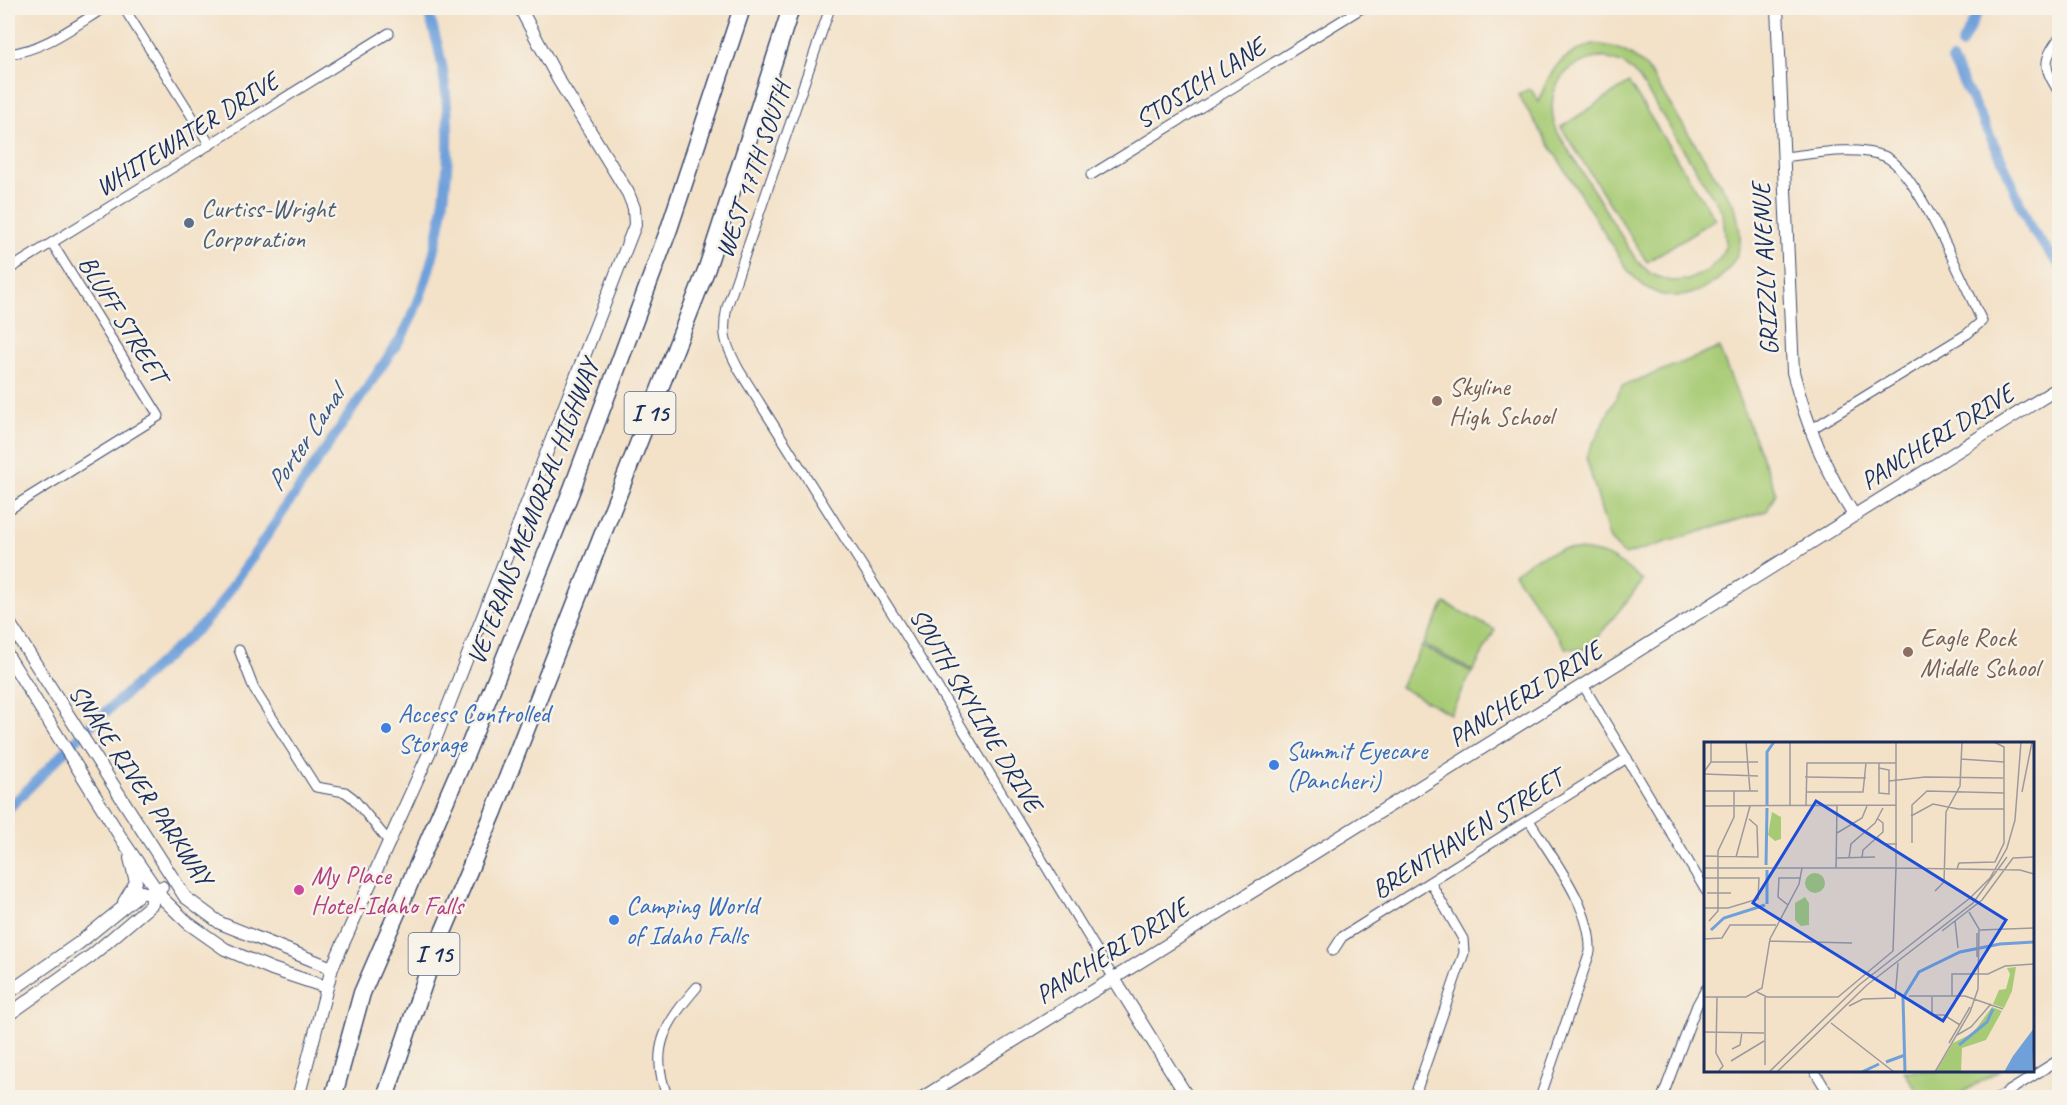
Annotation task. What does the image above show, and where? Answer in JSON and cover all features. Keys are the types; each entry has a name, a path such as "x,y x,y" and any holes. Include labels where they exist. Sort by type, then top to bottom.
{"highway":[{"name":"VETERANS MEMORIAL HIGHWAY","path":"333,1098 362,993 466,754 584,457 669,229 742,8"},
{"name":"I 15","path":"385,1098 435,951 493,814 707,268 791,8"}],"street":[{"path":"8,54 36,48 104,8"},
{"path":"124,8 210,145"},
{"path":"298,1098 332,968 390,843 439,728 635,225 634,207 628,193 558,79 520,8"},
{"path":"528,8 536,38"},
{"name":"WEST 17TH SOUTH","path":"727,346 722,330 728,308 830,8"},
{"name":"STOSICH LANE","path":"1091,175 1362,8"},
{"name":"GRIZZLY AVENUE","path":"1777,8 1790,348 1793,372 1810,430 1841,495 1854,515"},
{"name":"WHITEWATER DRIVE","path":"8,270 389,33"},
{"path":"2060,37 2047,54 2046,68 2060,94"},
{"path":"1783,157 1868,153 1885,157 1897,164 1909,178 1982,321 1967,334 1810,430"},
{"name":"BLUFF STREET","path":"8,510 159,416 52,243"},
{"name":"SOUTH SKYLINE DRIVE","path":"727,346 739,370 904,632 1188,1098"},
{"name":"PANCHERI DRIVE","path":"922,1098 2060,387"},
{"name":"SNAKE RIVER PARKWAY","path":"8,621 185,897 220,924 332,968"},
{"path":"239,650 254,689 316,787 345,792 353,798 390,843"},
{"name":"SNAKE RIVER PARKWAY","path":"8,656 155,892 188,922 225,949 272,969 326,987"},
{"path":"1583,685 1704,888"},
{"name":"BRENTHAVEN STREET","path":"1333,951 1342,937 1627,758"},
{"path":"1529,820 1586,918 1590,941 1590,952 1540,1098"},
{"path":"113,916 132,892 136,882 135,870 123,840"},
{"path":"8,993 79,943 142,892 155,892 172,879"},
{"path":"1414,1098 1464,953 1463,939 1430,882"},
{"path":"8,1015 91,956 152,904 155,892"},
{"path":"668,1098 661,1077 659,1057 664,1033 673,1016 697,987"},
{"path":"1662,1098 1697,1005 1704,993"},
{"path":"1998,1098 2060,1059"},
{"path":"1816,1072 1831,1098"}],"green space":[{"path":"1593,44 1616,48 1629,54 1647,68 1735,207 1740,234 1737,255 1731,266 1712,284 1688,295 1663,295 1649,289 1629,272 1518,95 1530,88 1539,102 1547,81 1557,65 1572,53","holes":["1603,57 1624,64 1639,78 1723,213 1726,245 1719,259 1707,271 1688,280 1670,281 1651,274 1636,260 1555,128 1553,114 1555,90 1567,72 1577,65"]},
{"path":"1629,83 1715,219 1647,262 1561,127"},
{"path":"1719,348 1776,493 1767,511 1625,555 1610,540 1586,457 1622,386"},
{"path":"1561,549 1587,551 1606,556 1623,565 1643,581 1587,650 1566,648 1514,573 1534,559"},
{"path":"1445,603 1495,630 1473,671 1423,644"},
{"path":"1422,646 1472,672 1450,714 1400,687"},
{"path":"1905,1072 1996,1072 1955,1097 1921,1097"}],"waterway":[{"name":"Porter Canal","path":"8,809 89,727 203,624 219,606 403,335 432,259 447,173 448,129 445,87 438,46 426,8"},
{"path":"1961,45 1980,8"},
{"path":"1952,60 2002,160 2031,229 2060,266"}],"place":[{"name":"Curtiss-Wright Corporation","path":"189,223"},
{"name":"Skyline High School","path":"1437,401"},
{"name":"Eagle Rock Middle School","path":"1908,652"},
{"name":"Access Controlled Storage","path":"386,728"},
{"name":"Summit Eyecare (Pancheri)","path":"1274,765"},
{"name":"My Place Hotel-Idaho Falls","path":"299,890"},
{"name":"Camping World of Idaho Falls","path":"614,920"}]}
